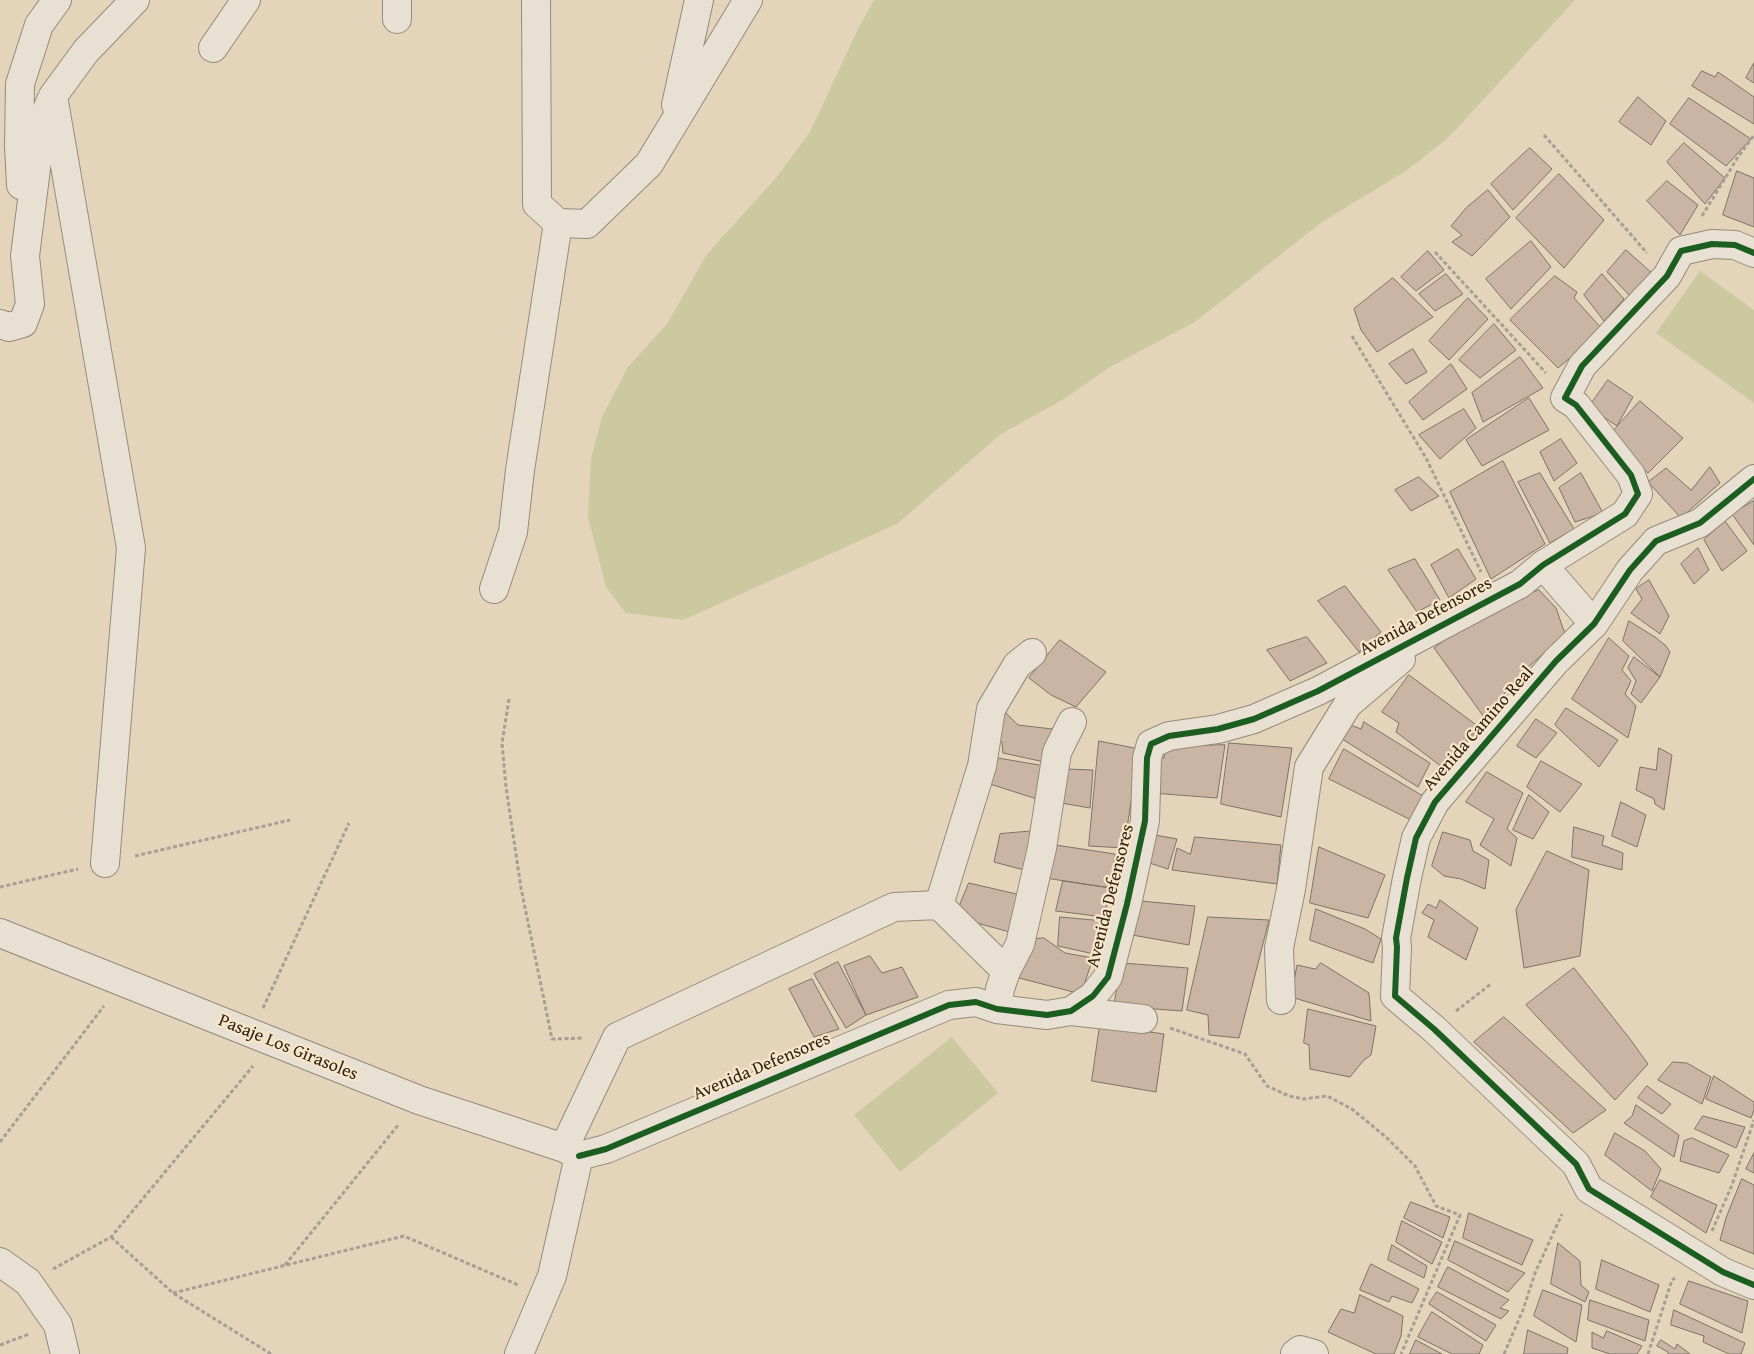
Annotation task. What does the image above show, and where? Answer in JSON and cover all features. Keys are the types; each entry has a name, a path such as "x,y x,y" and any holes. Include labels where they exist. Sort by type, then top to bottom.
{"street":[{"path":"0,324 9,327 23,323 30,304 25,256 19,146 20,84 39,25 57,0"},
{"path":"25,256 42,122 53,96 86,51 134,0"},
{"path":"212,48 246,0"},
{"path":"536,0 537,204 558,223 587,224 649,164 748,0"},
{"path":"671,128 699,0"},
{"path":"53,96 131,548 105,863"},
{"path":"494,589 513,532 520,470 558,223"},
{"path":"1565,398 1582,366 1667,276 1681,251 1712,244 1735,245 1754,253"},
{"name":"Avenida Defensores","path":"572,1152 606,1149 949,1005 976,1002 997,1009 1047,1015 1071,1011 1093,996 1108,978 1127,904 1145,821 1147,758 1151,744 1169,736 1218,729 1254,719 1318,691 1520,584 1543,565 1625,514 1638,494 1631,475 1576,405 1565,398"},
{"path":"1543,565 1594,624 1630,570 1656,541 1700,523 1754,479"},
{"name":"Avenida Camino Real","path":"1434,1029 1395,996 1398,947 1396,938 1416,838 1435,802 1556,661 1594,624"},
{"path":"1280,1000 1279,948 1291,889 1309,767 1348,704 1441,626"},
{"path":"939,905 982,766 991,709 1017,665 1032,653"},
{"path":"997,1009 1000,989 1006,971 1020,944 1042,848 1057,752 1072,722"},
{"path":"519,1354 552,1276 572,1152 617,1037 894,907 939,905 1006,971"},
{"name":"Pasaje Los Girasoles","path":"0,933 418,1100 572,1152"},
{"path":"1071,1011 1144,1019"},
{"path":"1434,1029 1576,1164 1589,1189 1722,1272 1754,1285"},
{"path":"0,1262 28,1282 58,1324 65,1354"}],"path":[{"path":"1544,135 1667,276"},
{"path":"1681,251 1738,157 1754,135"},
{"path":"1436,252 1553,380 1565,398"},
{"path":"1352,336 1426,458 1493,598"},
{"path":"509,699 502,744 506,787 521,888 552,1039 617,1037"},
{"path":"0,887 290,820"},
{"path":"28,1282 111,1237 262,1038 349,823"},
{"path":"0,1142 122,982"},
{"path":"1434,1029 1491,984"},
{"path":"1144,1019 1245,1054 1267,1086 1289,1096 1304,1099 1327,1096 1352,1109 1387,1138 1415,1166 1436,1206 1460,1214 1401,1354"},
{"path":"285,1265 418,1100"},
{"path":"1648,1354 1672,1280 1700,1258 1732,1184 1754,1120"},
{"path":"1504,1354 1523,1310 1535,1273 1562,1214"},
{"path":"173,1293 404,1236 544,1296"},
{"path":"111,1237 173,1293 271,1354"}],"shaded area":[{"path":"874,0 1575,0 1449,137 1406,171 1322,222 1195,322 1110,367 1064,399 1001,434 897,524 683,620 626,613 606,587 588,517 591,459 602,417 628,367 667,324 707,254 776,178 810,132 858,29"},
{"path":"1700,271 1754,310 1754,403 1656,333"},
{"path":"952,1037 998,1093 900,1172 854,1115"}],"building":[{"path":"1754,63 1754,83 1746,78"},
{"path":"1702,71 1715,77 1718,72 1754,97 1754,124 1692,86"},
{"path":"1638,97 1666,121 1651,145 1619,122"},
{"path":"1689,98 1751,139 1726,166 1670,124"},
{"path":"1684,143 1725,178 1705,204 1667,162"},
{"path":"1530,148 1552,169 1513,210 1491,184"},
{"path":"1737,171 1754,178 1754,227 1723,215"},
{"path":"1559,174 1604,220 1564,268 1516,218"},
{"path":"1667,181 1698,205 1680,235 1647,201"},
{"path":"1488,190 1510,217 1472,256 1452,242 1462,235 1451,226 1466,208"},
{"path":"1531,241 1551,267 1511,309 1486,279"},
{"path":"1626,250 1653,274 1631,297 1607,272"},
{"path":"1428,251 1444,270 1416,291 1401,277"},
{"path":"1446,274 1463,294 1435,311 1419,294"},
{"path":"1602,274 1624,299 1604,321 1584,295"},
{"path":"1555,276 1577,292 1574,298 1603,330 1558,368 1510,320"},
{"path":"1393,278 1433,317 1377,352 1361,330 1354,309"},
{"path":"1468,298 1488,319 1449,360 1429,341"},
{"path":"1494,324 1516,350 1480,378 1459,360"},
{"path":"1413,349 1427,372 1406,384 1389,364"},
{"path":"1520,357 1543,388 1483,422 1472,393"},
{"path":"1451,364 1467,389 1423,420 1409,402"},
{"path":"1608,380 1633,397 1617,426 1589,407"},
{"path":"1529,398 1549,430 1482,466 1466,440"},
{"path":"1640,401 1683,438 1648,473 1608,437"},
{"path":"1464,409 1476,428 1440,459 1419,435"},
{"path":"1561,439 1577,463 1554,481 1540,452"},
{"path":"1503,461 1545,544 1491,579 1450,492"},
{"path":"1710,467 1720,483 1681,518 1648,482 1666,468 1691,490"},
{"path":"1540,473 1574,529 1550,543 1518,482"},
{"path":"1581,473 1603,513 1575,522 1559,488"},
{"path":"1419,477 1439,496 1411,511 1395,490"},
{"path":"1754,501 1754,545 1732,514"},
{"path":"1725,521 1747,551 1722,571 1704,540"},
{"path":"1698,548 1709,570 1694,584 1681,564"},
{"path":"1458,549 1476,579 1449,598 1431,565"},
{"path":"1415,559 1440,600 1417,612 1388,570"},
{"path":"1649,580 1669,616 1660,634 1631,613 1642,599 1636,589"},
{"path":"1345,586 1381,632 1359,652 1318,601"},
{"path":"1539,590 1556,608 1565,634 1525,670 1484,717 1434,648 1479,614"},
{"path":"1629,621 1655,637 1670,652 1660,677 1623,641"},
{"path":"1307,637 1327,663 1290,681 1267,650"},
{"path":"1609,638 1629,656 1622,670 1631,681 1625,694 1636,706 1628,738 1572,699"},
{"path":"1060,640 1106,672 1076,707 1051,695 1029,678"},
{"path":"1634,657 1660,677 1641,703 1631,694 1636,681 1628,668"},
{"path":"1409,675 1479,727 1442,767 1396,732 1399,723 1382,712"},
{"path":"1566,708 1618,740 1599,767 1555,725"},
{"path":"1003,710 1018,725 1061,730 1049,763 1003,753 1002,742 993,740"},
{"path":"1536,719 1557,733 1536,758 1517,746"},
{"path":"1364,722 1430,763 1418,787 1339,737 1348,724 1361,729"},
{"path":"1099,741 1139,749 1124,848 1089,846"},
{"path":"1229,743 1292,748 1281,817 1221,804"},
{"path":"1225,745 1217,798 1152,793 1154,757 1164,758 1165,747"},
{"path":"1659,748 1672,755 1664,810 1655,804 1654,799 1636,790 1640,767 1656,770"},
{"path":"1344,749 1423,796 1411,820 1329,779"},
{"path":"992,757 1045,766 1040,800 990,784"},
{"path":"1541,761 1582,784 1560,812 1527,787"},
{"path":"1067,769 1093,770 1090,808 1061,803"},
{"path":"1487,772 1523,793 1507,829 1517,838 1511,866 1480,845 1494,819 1466,802"},
{"path":"1529,795 1549,812 1533,839 1513,830"},
{"path":"1621,802 1646,815 1637,847 1612,836"},
{"path":"1574,827 1604,836 1602,845 1623,853 1622,870 1572,857"},
{"path":"1035,831 1028,871 994,862 1000,834"},
{"path":"1443,832 1470,840 1473,851 1489,860 1485,889 1461,879 1444,876 1432,866"},
{"path":"1150,834 1177,839 1168,869 1143,861"},
{"path":"1195,837 1281,845 1277,884 1172,870 1177,848 1190,854"},
{"path":"1049,844 1115,854 1111,888 1039,877"},
{"path":"1319,847 1385,875 1368,918 1310,903"},
{"path":"1547,851 1589,870 1580,956 1524,968 1516,910"},
{"path":"1063,881 1111,888 1104,917 1056,911"},
{"path":"969,883 1025,896 1017,934 955,917"},
{"path":"1440,900 1478,928 1466,960 1428,937 1434,920 1422,913 1428,904 1436,908"},
{"path":"1140,901 1195,906 1189,945 1132,935"},
{"path":"1316,909 1365,929 1381,939 1373,963 1310,940"},
{"path":"1060,917 1104,921 1094,954 1058,946"},
{"path":"1208,917 1269,920 1239,1038 1209,1035 1208,1015 1187,1010"},
{"path":"1044,938 1065,953 1093,958 1081,994 1019,978 1027,940"},
{"path":"870,956 882,973 902,967 918,997 866,1015 844,966"},
{"path":"838,962 866,1015 846,1028 814,974"},
{"path":"1122,963 1188,968 1182,1011 1114,1006"},
{"path":"1321,963 1369,993 1371,1021 1291,997 1297,965 1315,969"},
{"path":"1574,968 1648,1064 1615,1100 1526,1005"},
{"path":"812,979 839,1029 814,1037 789,989"},
{"path":"1308,1009 1376,1026 1371,1055 1364,1060 1350,1077 1310,1069 1309,1045 1304,1043"},
{"path":"1504,1017 1606,1110 1573,1133 1474,1042"},
{"path":"1100,1025 1164,1034 1156,1092 1092,1081"},
{"path":"1673,1062 1687,1063 1711,1077 1702,1104 1658,1080"},
{"path":"1714,1076 1754,1102 1751,1118 1706,1099"},
{"path":"1647,1086 1671,1104 1662,1114 1638,1098"},
{"path":"1636,1105 1679,1135 1674,1157 1624,1123 1632,1116"},
{"path":"1703,1116 1745,1127 1736,1148 1695,1129"},
{"path":"1615,1133 1645,1151 1661,1169 1652,1191 1605,1155"},
{"path":"1692,1138 1729,1155 1719,1173 1680,1161 1684,1141"},
{"path":"1754,1153 1754,1173 1746,1169"},
{"path":"1742,1179 1754,1185 1754,1254 1720,1240 1726,1218"},
{"path":"1660,1180 1717,1205 1706,1233 1651,1197"},
{"path":"1411,1202 1450,1217 1443,1238 1404,1218"},
{"path":"1469,1213 1533,1240 1522,1265 1463,1238"},
{"path":"1402,1221 1442,1242 1432,1264 1396,1242"},
{"path":"1455,1241 1525,1273 1508,1292 1448,1260"},
{"path":"1558,1243 1580,1261 1581,1285 1589,1292 1585,1302 1551,1284"},
{"path":"1392,1245 1427,1266 1424,1278 1388,1260"},
{"path":"1602,1260 1659,1285 1650,1312 1596,1289"},
{"path":"1371,1264 1419,1289 1412,1303 1392,1296 1389,1302 1360,1290"},
{"path":"1448,1267 1509,1300 1500,1308 1509,1311 1501,1319 1438,1287"},
{"path":"1689,1281 1748,1301 1742,1333 1680,1304"},
{"path":"1543,1290 1582,1305 1576,1342 1534,1316"},
{"path":"1437,1292 1496,1325 1486,1341 1429,1304"},
{"path":"1360,1295 1403,1316 1401,1336 1394,1354 1376,1354 1328,1332 1341,1309 1354,1313"},
{"path":"1590,1300 1649,1320 1645,1341 1588,1320"},
{"path":"1674,1310 1745,1343 1741,1354 1729,1354 1703,1342 1704,1336 1671,1325"},
{"path":"1432,1312 1483,1345 1479,1354 1452,1354 1418,1337"},
{"path":"1528,1330 1568,1348 1567,1354 1524,1354"},
{"path":"1607,1331 1642,1346 1637,1354 1610,1354 1592,1348 1592,1332 1603,1338"},
{"path":"1416,1340 1442,1354 1410,1354"},
{"path":"1661,1340 1675,1349 1677,1344 1690,1354 1668,1354 1668,1352 1657,1346"}],"cycle path":[{"path":"579,1156 606,1149 949,1005 976,1002 997,1009 1047,1015 1071,1011 1093,996 1108,977 1127,904 1145,821 1147,758 1151,744 1169,736 1218,729 1254,719 1318,691 1520,584 1543,565 1625,514 1638,494 1631,475 1576,405 1565,398 1582,366 1667,276 1681,251 1712,244 1735,245 1754,253"},
{"path":"1754,479 1700,523 1656,541 1630,570 1594,624 1556,661 1435,802 1416,838 1407,878 1396,938 1395,996 1434,1029 1576,1164 1589,1189 1723,1272 1754,1285"}]}
